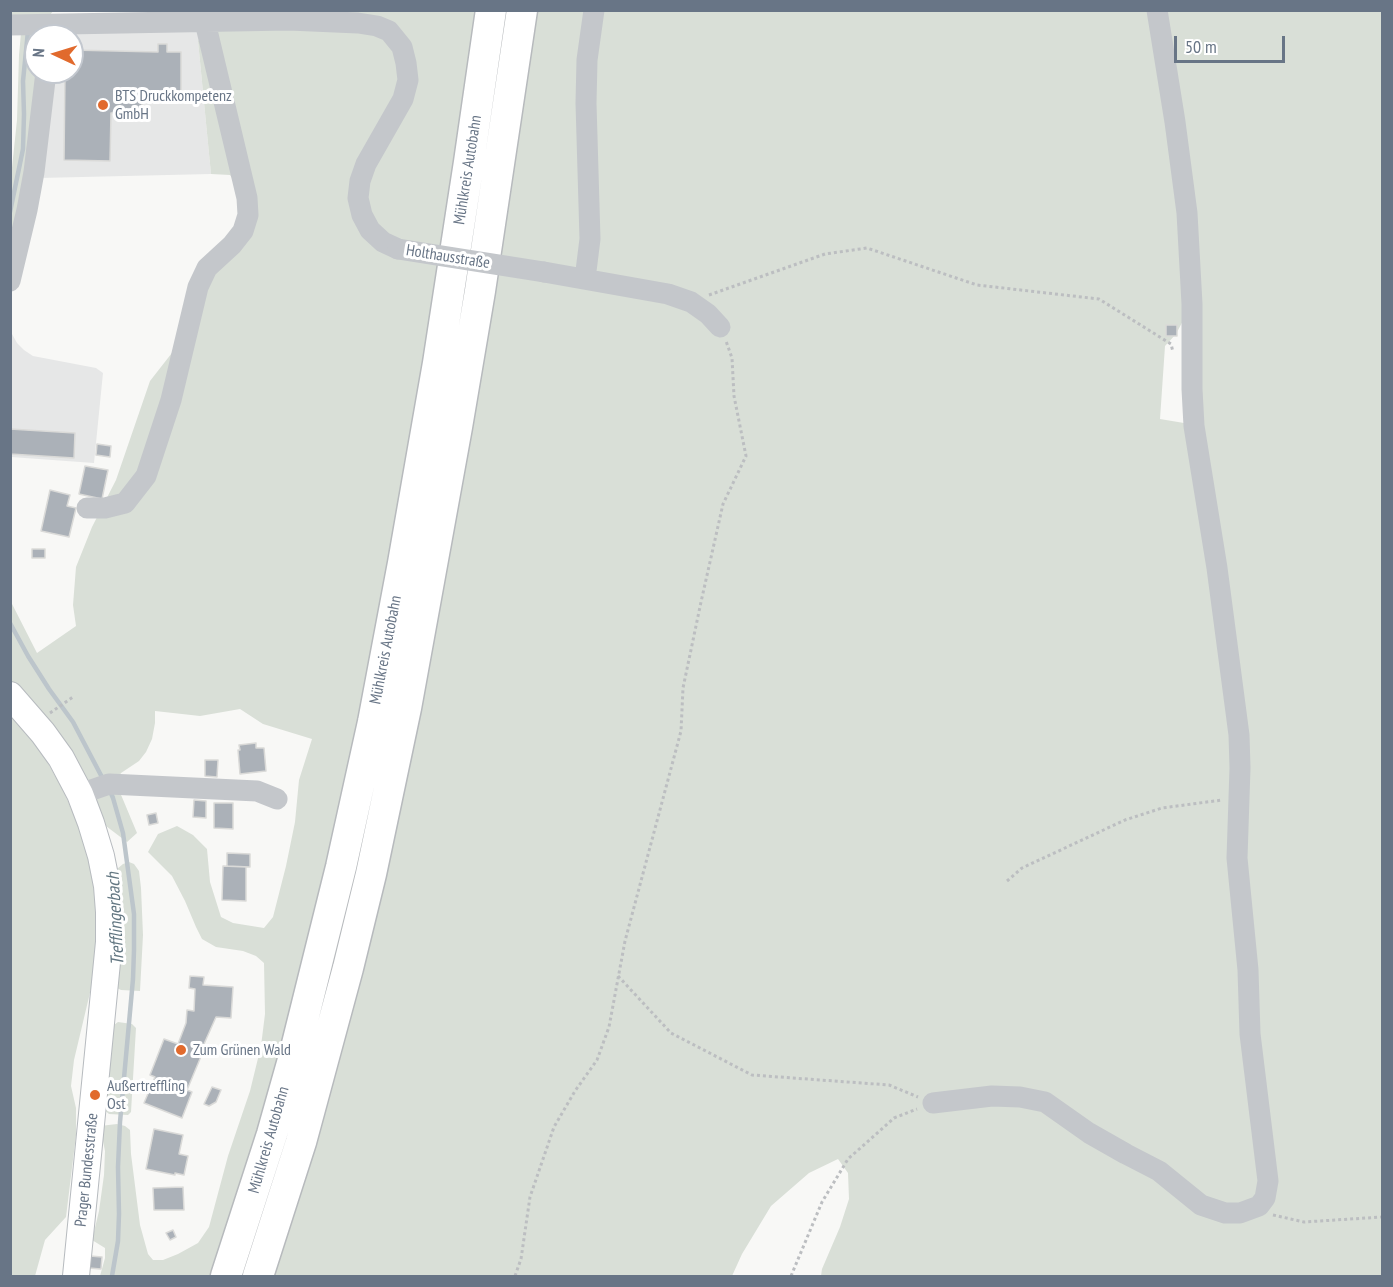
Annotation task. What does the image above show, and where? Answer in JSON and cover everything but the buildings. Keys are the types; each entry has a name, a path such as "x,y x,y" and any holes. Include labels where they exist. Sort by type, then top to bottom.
{"highway":[{"name":"Mühlkreis Autobahn","path":"226,1276 272,1134 294,1056 341,867 373,722 438,363 491,10"},
{"name":"Mühlkreis Autobahn","path":"258,1276 301,1142 348,968 371,874 404,719 469,359 522,10"}],"main road":[{"name":"Prager Bundesstraße","path":"10,694 61,758 93,789 91,823 107,886 109,942 76,1276"}],"street":[{"path":"585,279 590,239 586,104 594,10"},
{"path":"933,1103 992,1096 1020,1097 1045,1102 1126,1155 1159,1171 1201,1205 1225,1213 1240,1213 1259,1206 1265,1198 1268,1181 1250,1034 1248,970 1237,858 1239,735 1194,426 1192,304 1187,213 1157,10"},
{"name":"Holthausstraße","path":"52,24 289,20 377,26 389,32 402,47 408,80 403,99 366,164 360,181 358,198 362,215 370,230 383,242 398,249 585,279 668,294 692,302"},
{"path":"87,508 105,508 125,503 146,476 171,400 198,287 207,268 232,245 243,231 248,215 247,198 197,22"},
{"path":"10,281 34,172 45,84"},
{"path":"692,302 720,327"},
{"path":"93,789 257,791 277,800"}],"path":[{"path":"692,302 825,254 867,249 976,285 1099,299 1171,344 1174,355"},
{"path":"515,1276 521,1259 530,1197 554,1127 597,1060 609,1027 625,941 681,731 683,688 723,504 746,456 734,396 732,358 720,327"},
{"path":"51,712 73,697"},
{"path":"1007,881 1023,868 1125,820 1162,808 1239,798"},
{"path":"618,976 671,1033 752,1075 889,1085 933,1103"},
{"path":"791,1276 822,1202 848,1159 894,1118 933,1103"},
{"path":"1259,1206 1274,1216 1304,1222 1383,1217"}],"shaded area":[{"path":"279,10 1382,11 1382,1276 821,1276 849,1199 848,1173 838,1159 809,1173 771,1206 742,1254 732,1276 100,1276 105,1248 92,1240 104,1175 105,1151 100,1126 117,1124 130,1130 140,1225 148,1254 153,1260 163,1260 198,1243 209,1227 228,1156 250,1091 261,1046 265,1014 264,963 256,956 243,951 216,947 202,939 172,876 148,852 158,834 177,826 193,835 207,849 210,882 221,917 233,923 264,928 273,917 286,866 295,822 299,780 312,739 263,724 240,709 200,716 155,711 152,739 139,761 121,773 118,779 92,784 83,783 59,742 11,681 10,600 37,653 76,626 73,605 76,567 92,527 116,480 150,381 175,349 186,321 194,286 205,265 224,247 244,214 239,188 230,175 211,174 198,41 205,31 216,26 280,26","holes":["1157,35 1168,35 1192,212 1197,267 1200,427 1245,748 1243,876 1253,971 1254,1022 1273,1194 1264,1179 1243,1023 1242,973 1232,874 1232,829 1237,757 1219,617 1190,437 1184,423 1160,419 1165,346 1176,334 1185,317 1187,297 1182,212"]},
{"path":"10,11 53,11 48,18 11,20"},
{"path":"216,26 198,41 211,174 39,178 50,84 84,84 84,30"},
{"path":"21,33 24,33 24,84 38,84 11,256 11,177 17,120"},
{"path":"10,325 17,343 33,356 96,368 103,373 94,463 11,457"},
{"path":"10,711 41,751 63,790 81,831 90,864 96,902 93,980 74,1060 71,1086 76,1108 76,1135 66,1217 45,1240 35,1276 10,1276"},
{"path":"119,790 137,833 127,842 102,823 90,796"},
{"path":"129,862 134,864 139,871 141,888 143,935 140,991 121,990 113,986 113,878 117,869"},
{"path":"118,1022 132,1024 136,1028 131,1112 128,1115 109,1114 102,1108 111,1027"}],"waterway":[{"name":"Trefflingerbach","path":"10,212 23,149 24,71"},
{"name":"Trefflingerbach","path":"10,623 28,656 73,722 104,781"},
{"name":"Trefflingerbach","path":"110,791 123,833 134,914 133,979 120,1122 118,1241 112,1276"}],"place":[{"name":"BTS Druckkompetenz GmbH","path":"103,105"},
{"name":"Zum Grünen Wald","path":"181,1050"},
{"name":"Außertreffling Ost","path":"95,1095"}]}
